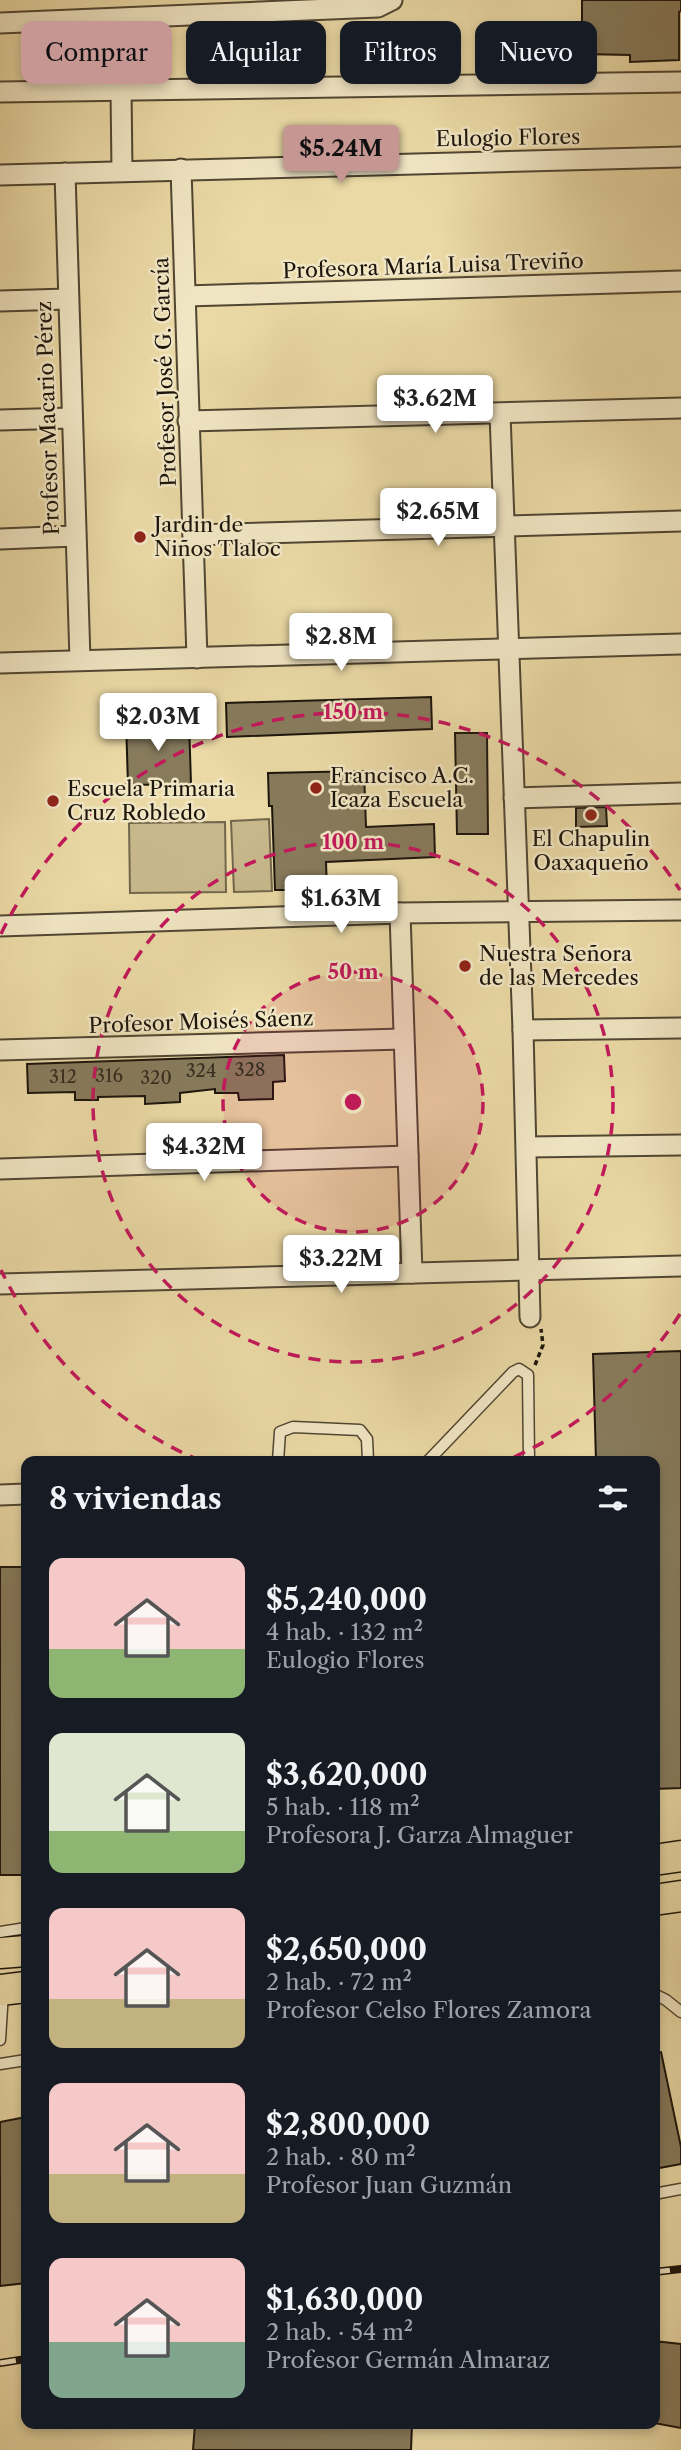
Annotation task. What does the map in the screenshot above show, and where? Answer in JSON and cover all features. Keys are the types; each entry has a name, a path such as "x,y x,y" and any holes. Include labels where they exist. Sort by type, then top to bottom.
{"main road":[{"path":"660,1859 681,1856"},
{"path":"660,1899 681,1896"},
{"path":"0,1953 21,1951"}],"street":[{"path":"0,23 385,4"},
{"path":"0,92 681,82"},
{"path":"121,90 122,171"},
{"name":"Eulogio Flores","path":"0,175 681,157"},
{"name":"Profesor José G. García","path":"181,169 197,658"},
{"name":"Profesor Macario Pérez","path":"65,173 80,660"},
{"name":"Profesora María Luisa Treviño","path":"186,296 681,281"},
{"path":"0,302 67,299"},
{"path":"188,421 681,408"},
{"path":"500,414 527,1147 530,1317"},
{"path":"0,420 71,418"},
{"path":"193,535 681,521"},
{"path":"0,539 75,536"},
{"path":"0,663 681,645"},
{"path":"514,799 681,793"},
{"path":"0,926 400,913 681,910"},
{"path":"400,913 412,1273"},
{"path":"523,1030 681,1028"},
{"name":"Profesor Moisés Sáenz","path":"0,1050 403,1039"},
{"path":"527,1147 681,1145"},
{"path":"0,1169 408,1156"},
{"path":"0,1284 681,1266"},
{"path":"0,1495 21,1494"}],"lane":[{"path":"433,1456 513,1372 519,1369 528,1375 529,1456"},
{"path":"278,1456 278,1436 284,1429 293,1427 360,1430 367,1439 368,1456"},
{"path":"0,1932 21,1929"},
{"path":"0,2040 11,1984"},
{"path":"660,1997 681,2012"},
{"path":"0,2064 21,2061"},
{"path":"660,2193 681,2189"}],"path":[{"path":"528,1375 538,1361 543,1345 541,1329 530,1317"}],"shaded area":[{"path":"269,819 272,891 234,892 231,821"},
{"path":"225,822 226,892 130,893 129,823"}],"building":[{"path":"582,0 681,0 679,60 630,62 630,55 597,54 597,21 582,21"},
{"path":"431,697 432,729 227,737 226,703"},
{"path":"126,721 189,721 191,784 128,785"},
{"path":"455,733 487,733 488,834 457,834"},
{"path":"364,771 366,827 434,824 435,857 326,862 327,890 275,890 268,773"},
{"name":"El Chapulin Oaxaqueño","path":"606,807 607,826 576,827 576,808"},
{"path":"284,1055 285,1081 273,1082 273,1099 239,1100 238,1093 215,1093 215,1089 180,1093 180,1102 145,1104 145,1096 75,1100 75,1092 28,1093 27,1064"},
{"path":"681,1351 681,1788 660,1789 660,1456 596,1456 593,1354"},
{"path":"0,1567 21,1567 21,1875 0,1875"},
{"path":"660,2052 681,2147 681,2164 660,2168"},
{"path":"21,2118 21,2284 0,2286 0,2122"},
{"path":"660,2342 681,2344 681,2428 660,2424"},
{"path":"195,2429 412,2429 411,2450 193,2450"}],"railway":[{"path":"660,2271 681,2269"},
{"path":"0,2363 21,2360"}],"place":[{"name":"Jardin de Niños Tlaloc","path":"140,537"},
{"name":"Francisco A.C. Icaza Escuela","path":"316,788"},
{"name":"Escuela Primaria Cruz Robledo","path":"53,801"},
{"name":"El Chapulin Oaxaqueño","path":"591,815"},
{"name":"Nuestra Señora de las Mercedes","path":"465,966"}]}
